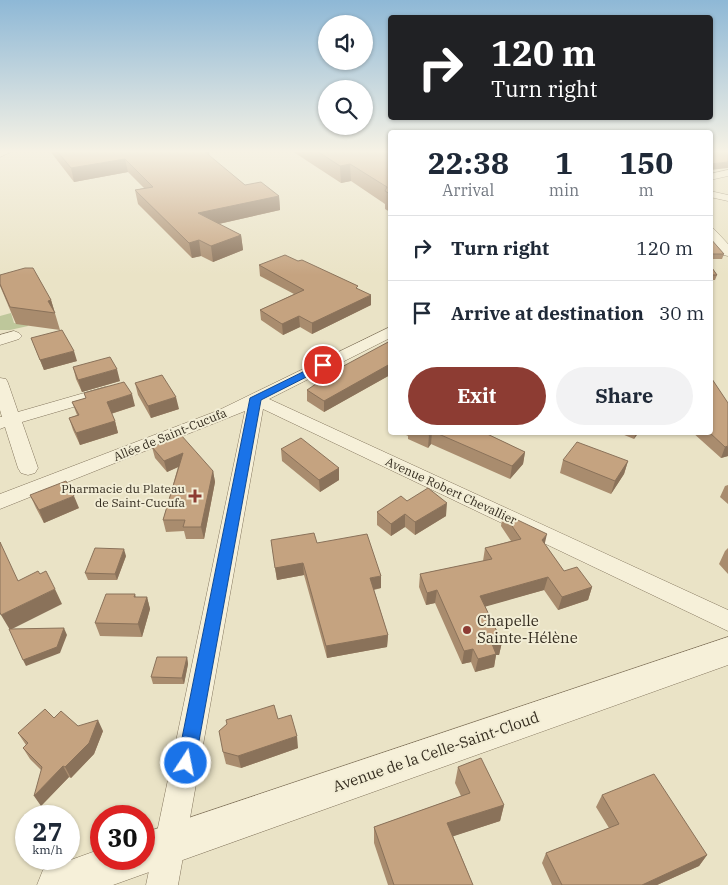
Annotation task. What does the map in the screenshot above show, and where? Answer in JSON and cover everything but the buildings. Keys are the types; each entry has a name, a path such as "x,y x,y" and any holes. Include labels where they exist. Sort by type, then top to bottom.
{"street":[{"path":"713,195 728,198"},
{"path":"713,235 728,252"},
{"name":"Allée de Saint-Cucufa","path":"0,502 223,415 388,333"},
{"path":"0,383 6,421 28,468"},
{"path":"6,421 123,387"},
{"path":"162,885 157,848 256,398"},
{"name":"Avenue Robert Chevallier","path":"256,398 728,621"},
{"name":"Avenue de la Celle-Saint-Cloud","path":"157,848 728,651"},
{"path":"58,885 99,870"}],"green space":[{"path":"11,313 14,323 27,324 28,326 0,330 0,316"}],"place":[{"name":"Pharmacie du Plateau de Saint-Cucufa","path":"195,496"},
{"name":"Chapelle Sainte-Hélène","path":"467,630"}],"route":[{"path":"186,763 256,398 323,365"}]}
